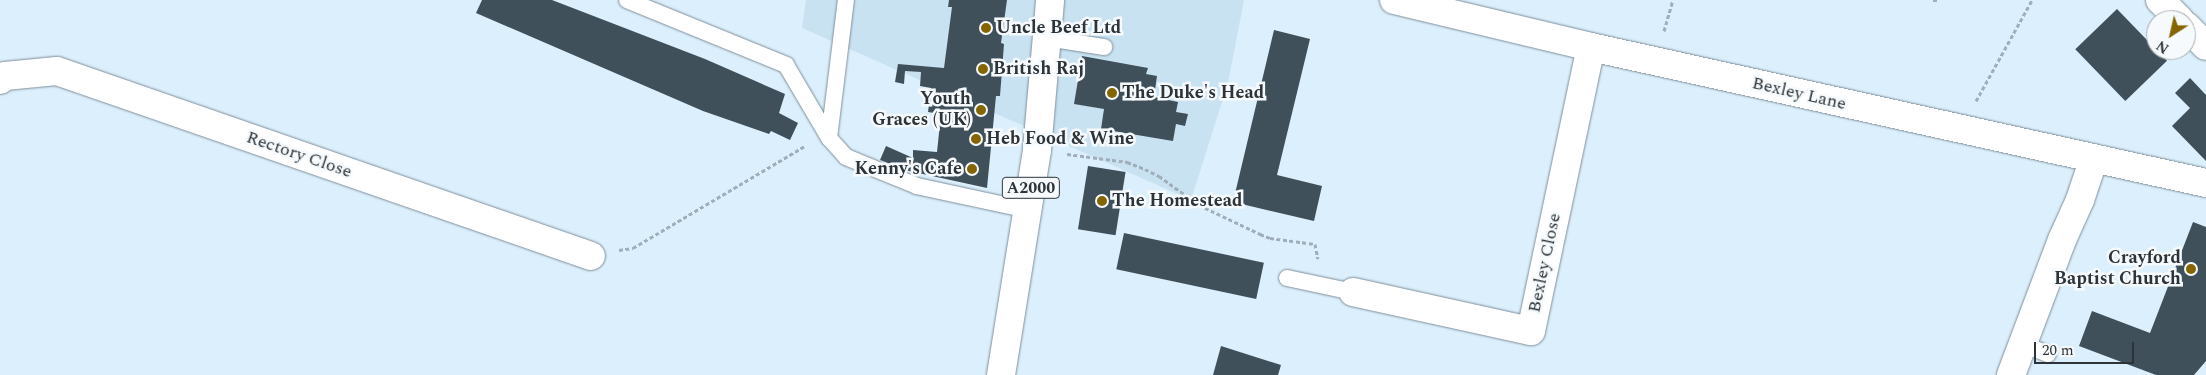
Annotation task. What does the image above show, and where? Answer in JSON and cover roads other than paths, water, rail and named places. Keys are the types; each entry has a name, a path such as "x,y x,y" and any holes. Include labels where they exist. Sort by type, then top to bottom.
{"street":[{"name":"A2000","path":"1002,375 1037,150 1050,0"},
{"name":"Bexley Lane","path":"1394,0 1591,47 2206,183"},
{"path":"2160,0 2170,10"},
{"path":"2196,36 2206,46"},
{"name":"Bexley Close","path":"1353,292 1530,331 1591,47"},
{"name":"Rectory Close","path":"2,74 57,71 591,256"},
{"path":"2011,375 2036,349 2062,240 2080,200 2094,158"}],"lane":[{"path":"626,0 786,65 829,138 846,157 917,186 1028,210"},
{"path":"829,138 846,0"},
{"path":"1047,38 1104,47"},
{"path":"1287,278 1353,292"}],"place":[{"name":"Uncle Beef Ltd","path":"986,28"},
{"name":"British Raj","path":"983,69"},
{"name":"The Duke's Head","path":"1112,93"},
{"name":"Youth Graces (UK)","path":"981,110"},
{"name":"Heb Food & Wine","path":"976,139"},
{"name":"Kenny's Cafe","path":"972,169"},
{"name":"The Homestead","path":"1102,201"},
{"name":"Crayford Baptist Church","path":"2191,269"}]}
